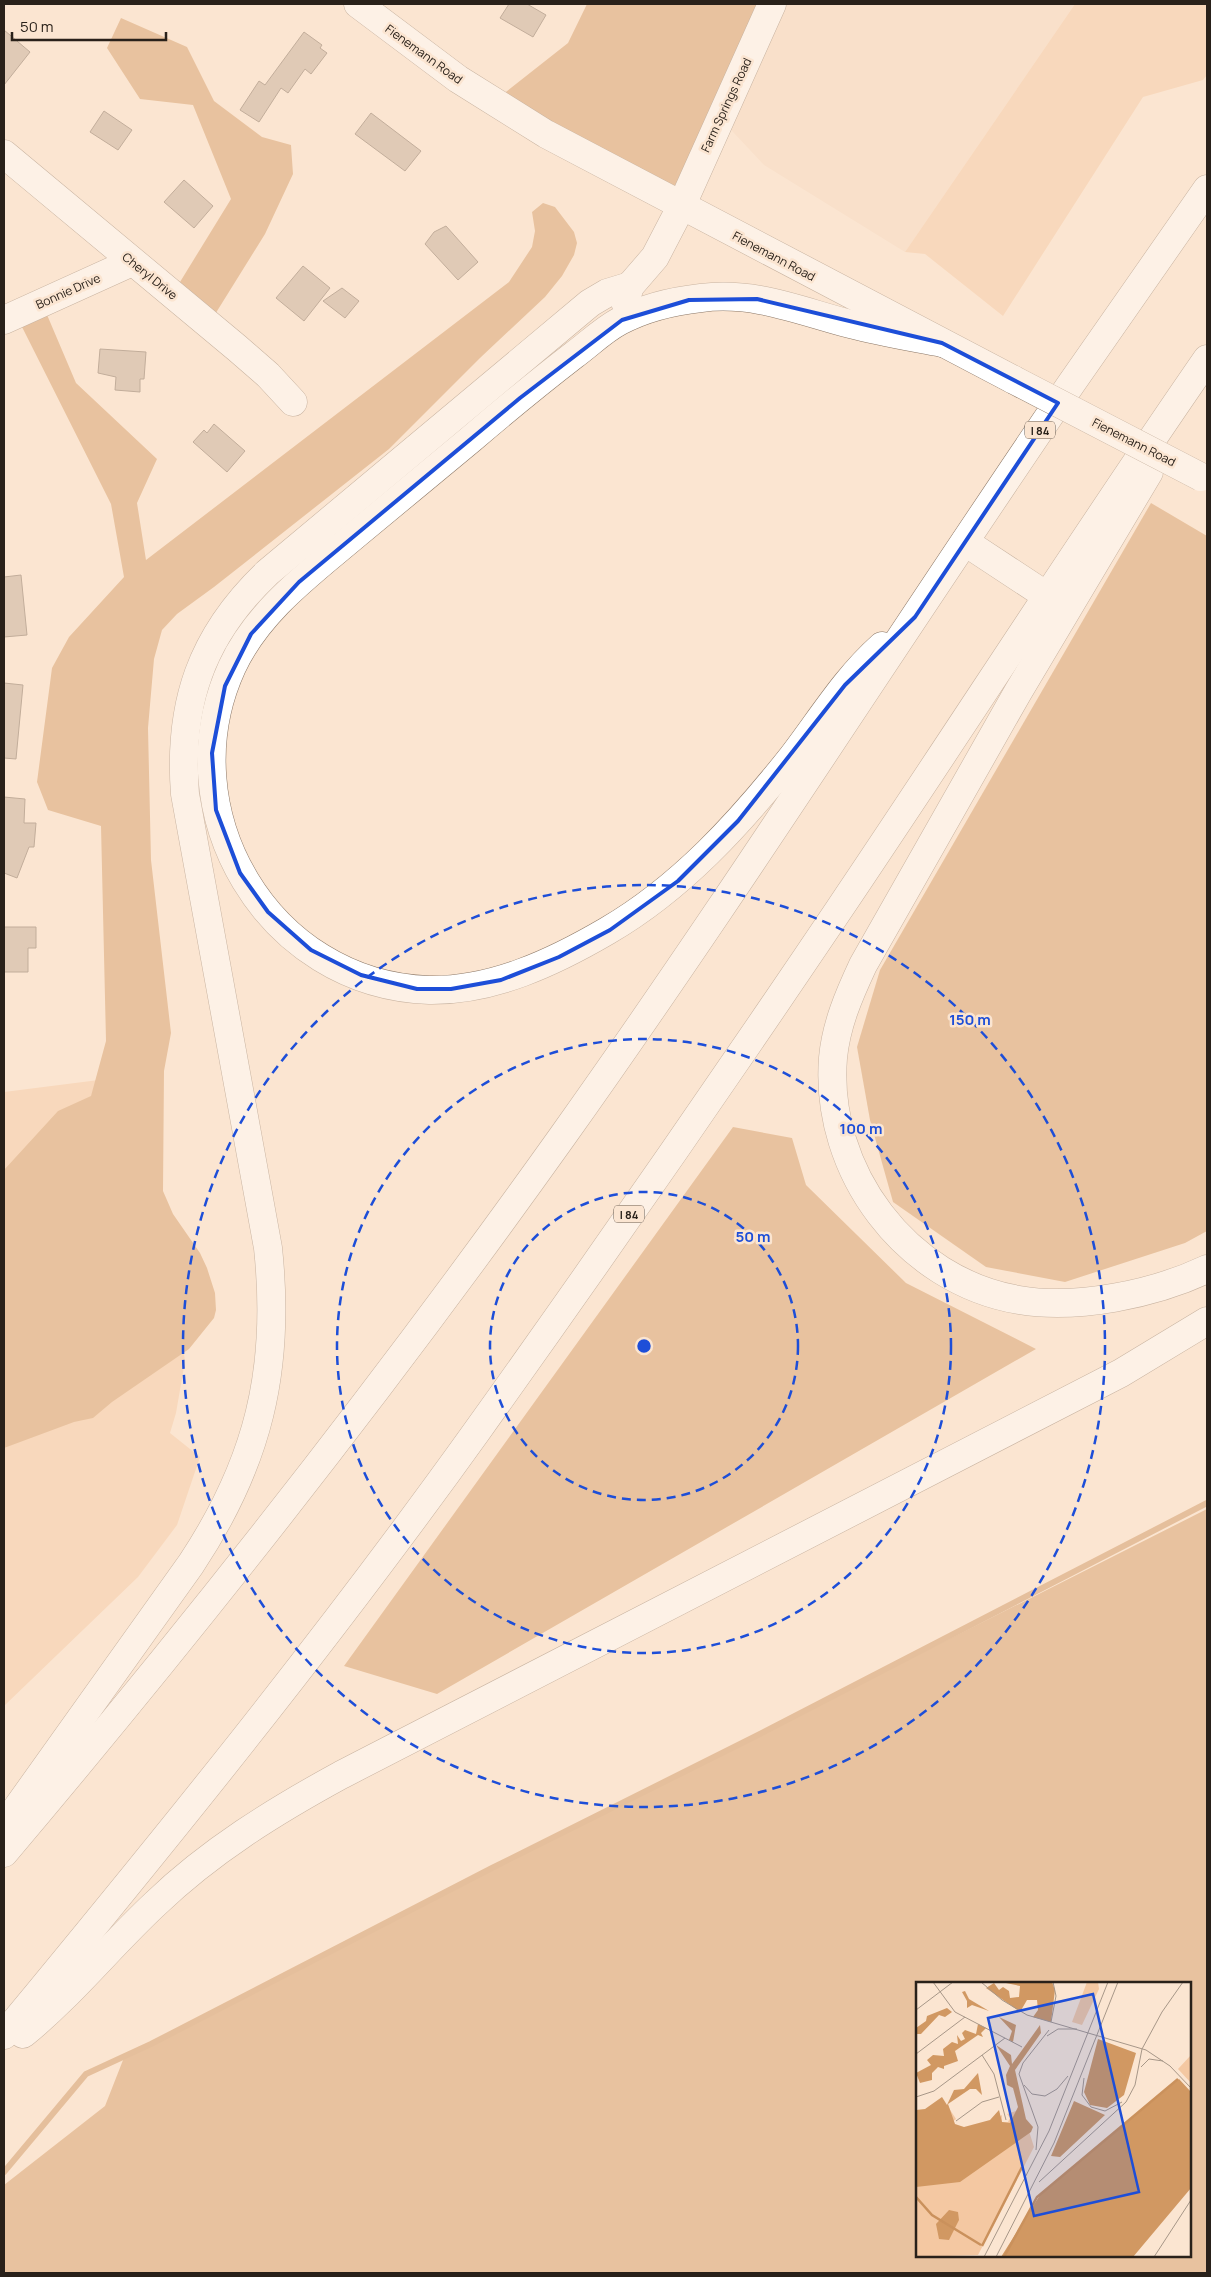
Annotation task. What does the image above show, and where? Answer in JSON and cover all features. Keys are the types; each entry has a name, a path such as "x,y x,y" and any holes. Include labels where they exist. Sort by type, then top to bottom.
{"main road":[{"name":"Fienemann Road","path":"358,4 436,64 513,114 576,151 942,344 1204,478"},
{"name":"Farm Springs Road","path":"630,286 655,257 681,207 772,4"},
{"name":"Cheryl Drive","path":"4,154 238,348 268,374 293,402"},
{"name":"I 84","path":"4,1854 270,1527 475,1257 648,1014 1072,382 1207,190"},
{"name":"Bonnie Drive","path":"4,320 132,262"},
{"path":"611,327 622,311 630,286"},
{"path":"4,1826 191,1564 217,1524 250,1451 260,1416 267,1380 272,1311 268,1248 185,794 184,730 191,696 204,658 235,607 267,573 590,303 607,293 630,286"},
{"path":"915,617 858,670 769,786 691,869 667,890 624,921 559,957 517,974 481,985 451,989 417,989 379,981 343,968 311,950 281,926 262,904 240,873 223,832 213,792 212,753 219,708 225,686 240,651 264,618 299,582 520,398 611,327 636,314 670,304 706,297 737,296 778,303 854,325 942,344"},
{"name":"I 84","path":"4,2035 277,1696 474,1435 800,966 1207,360"},
{"path":"1207,360 1164,446 1018,692 863,965 850,992 838,1030 833,1058 833,1084 834,1103 843,1143 859,1182 869,1200 890,1227 909,1247 957,1279 999,1296 1052,1303 1141,1292 1164,1286 1207,1269"},
{"path":"965,542 1047,596"},
{"path":"4,2048 44,2015 134,1923 176,1885 225,1846 278,1811 341,1775 1120,1373 1207,1321"}],"highlighted area":[{"path":"757,299 942,343 1058,403 915,617 845,685 738,821 678,881 610,930 559,957 501,980 451,989 417,989 361,975 311,950 268,912 240,873 216,810 212,753 225,686 251,634 299,582 520,398 622,320 689,300"}],"shaded area":[{"path":"587,4 769,4 681,207 492,103 568,43"},
{"path":"769,4 1075,4 905,252 764,165 718,116"},
{"path":"1075,4 1207,4 1207,75 1203,80 1143,97 1003,316 925,254 905,252"},
{"path":"121,18 187,47 214,101 262,137 291,145 293,174 265,234 209,324 172,295 231,199 193,105 140,99 107,48"},
{"path":"543,203 555,207 574,232 577,243 574,255 562,276 545,297 480,358 389,449 177,614 162,630 154,659 148,728 151,860 171,1033 164,1071 163,1191 173,1214 200,1253 207,1268 215,1293 216,1310 214,1318 189,1349 112,1402 93,1418 74,1422 4,1448 4,1170 58,1111 91,1096 106,1041 101,826 48,810 37,782 52,668 69,637 124,577 111,504 16,315 42,303 76,383 157,459 137,503 146,560 509,282 532,247 535,231 532,212"},
{"path":"1151,503 1207,536 1207,1231 1185,1243 1065,1282 986,1267 893,1202 870,1120 857,1047 880,970"},
{"path":"146,1074 185,1361 176,1413 170,1433 200,1457 177,1525 138,1577 4,1706 4,1092"},
{"path":"733,1127 792,1138 806,1185 906,1283 1036,1349 437,1694 344,1666"},
{"path":"1207,1509 1207,2273 4,2273 4,2185 105,2106 125,2055"}],"building":[{"path":"509,4 527,4 546,15 533,37 500,18"},
{"path":"4,30 30,52 4,85"},
{"path":"304,32 322,45 320,48 327,53 311,74 305,69 288,93 281,88 259,122 240,110 259,81 265,85"},
{"path":"104,111 132,130 118,150 90,132"},
{"path":"371,113 421,151 405,171 355,134"},
{"path":"184,180 213,206 194,228 164,202"},
{"path":"446,226 478,262 458,280 425,244 434,232"},
{"path":"303,266 330,288 304,321 276,298"},
{"path":"342,288 359,301 345,318 323,301"},
{"path":"100,349 146,352 144,379 140,379 140,392 115,390 116,377 98,373"},
{"path":"214,424 245,451 227,472 193,442 204,430 207,433"},
{"path":"21,575 27,635 4,637 4,577"},
{"path":"4,683 23,685 16,759 4,758"},
{"path":"4,797 25,799 24,823 36,823 34,847 29,847 17,878 4,873"},
{"path":"4,927 36,927 36,948 28,948 28,972 4,972"}],"waterway":[{"path":"4,2172 86,2074 151,2044 492,1868 754,1737 1207,1503"}]}
